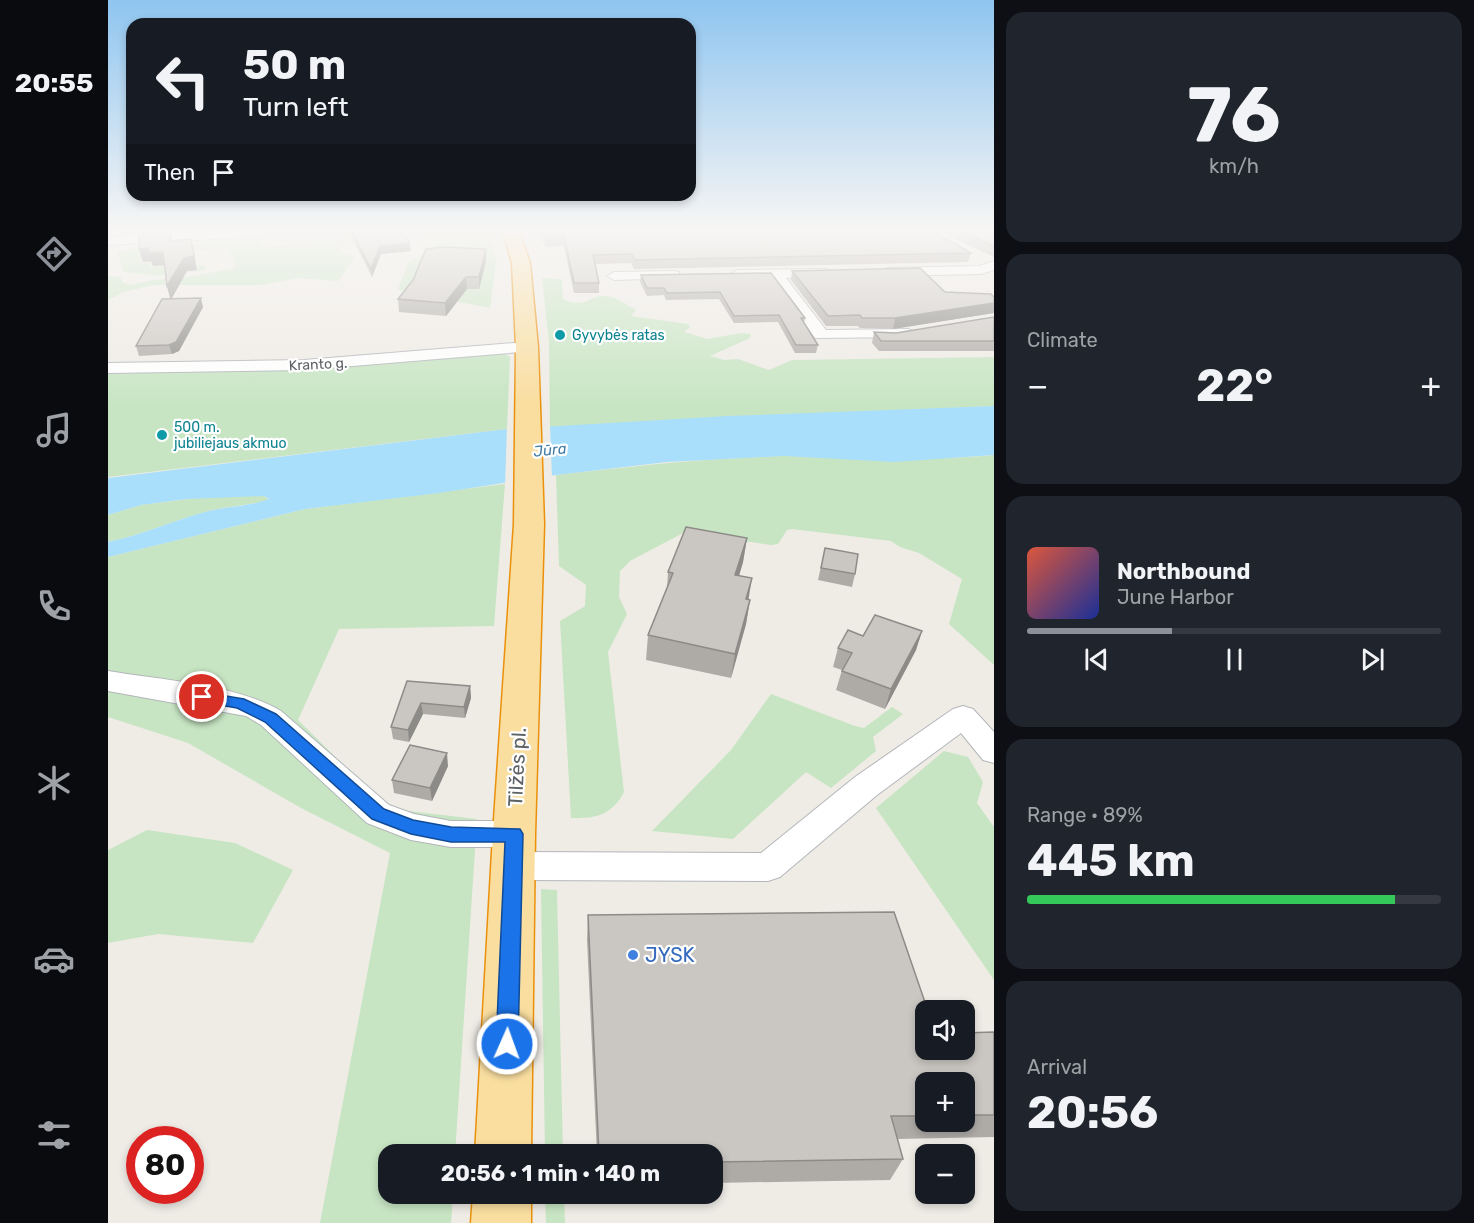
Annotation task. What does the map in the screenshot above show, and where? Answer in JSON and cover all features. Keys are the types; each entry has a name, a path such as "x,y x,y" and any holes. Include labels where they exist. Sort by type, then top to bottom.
{"highway":[{"name":"Tilžės pl.","path":"503,1144 513,850 529,524 529,411 523,289"},
{"path":"501,1223 502,1204"}],"street":[{"path":"787,289 821,335 893,336 927,331"},
{"name":"Kranto g.","path":"108,368 304,365 527,346"},
{"path":"108,681 239,703 256,709 271,718 378,814 411,827 451,834 513,850 768,867 866,786 963,716 994,752"}],"green space":[{"path":"108,289 137,289 124,292 108,300"},
{"path":"398,289 492,289 490,308"},
{"path":"543,289 563,289 563,299 570,302 582,303 600,296 609,296 636,310 631,316 688,324 690,327 684,332 708,339 741,333 751,334 750,338 710,356 725,360 738,359 769,370 792,360 994,357 994,406 550,427 549,342"},
{"path":"503,353 510,357 507,429 108,477 108,374 321,368"},
{"path":"994,455 994,665 949,624 962,579 919,553 900,547 891,541 792,529 787,530 778,544 771,545 685,532 630,561 620,571 619,597 627,614 608,652 624,792 614,806 602,814 588,818 571,818 560,621 585,606 586,585 559,566 556,475 756,457 942,458"},
{"path":"505,484 494,626 339,629 298,720 380,801 400,810 477,819 456,1144 378,1144 378,1204 452,1204 451,1223 320,1223 390,853 301,808 188,743 108,717 108,557 305,509"},
{"path":"213,496 264,496 269,500 205,512 108,542 108,515 141,505"},
{"path":"771,694 864,728 892,707 903,714 873,737 876,751 831,788 806,772 733,839 652,831 731,750"},
{"path":"944,751 968,757 983,782 977,803 994,827 994,980 876,808"},
{"path":"147,830 235,843 293,870 253,943 158,934 108,943 108,850"},
{"path":"541,889 557,890 563,1144 545,1144"},
{"path":"545,1204 564,1204 565,1223 546,1223"}],"water":[{"name":"Jūra","path":"994,406 994,455 894,462 784,456 667,462 305,509 108,557 108,542 205,512 254,504 269,499 264,496 187,499 141,505 108,515 108,478 507,429 728,416"}],"pier":[{"path":"550,424 552,479 505,487 507,426"}],"building":[{"path":"406,289 456,289 445,303 398,299"},
{"path":"665,289 783,289 805,318 801,318 818,345 796,345 779,315 734,316 720,292 667,293"},
{"path":"806,289 942,289 945,292 991,294 994,297 994,303 895,318 862,318 860,315 828,316"},
{"path":"201,298 176,342 169,345 136,346 162,299"},
{"path":"994,317 994,341 881,341 874,332 896,333"},
{"path":"686,527 747,538 735,575 752,578 746,599 750,600 735,654 648,635 673,573 668,572"},
{"path":"825,548 858,554 855,574 821,568"},
{"path":"875,615 922,631 891,689 842,671 852,653 838,648 848,630 863,636"},
{"path":"407,681 470,686 464,707 421,703 408,730 391,727"},
{"path":"410,745 447,753 430,788 392,780"},
{"path":"894,912 924,1000 915,1000 915,1060 975,1060 975,1033 994,1032 994,1115 975,1115 975,1072 915,1072 915,1116 891,1116 903,1159 723,1162 723,1144 598,1144 588,915"}],"place":[{"name":"Gyvybės ratas","path":"560,335"},
{"name":"500 m. jubiliejaus akmuo","path":"162,435"},
{"name":"JYSK","path":"633,955"}],"route":[{"path":"202,697 239,703 271,718 378,814 411,827 451,834 478,836 514,834 507,1044"}]}
